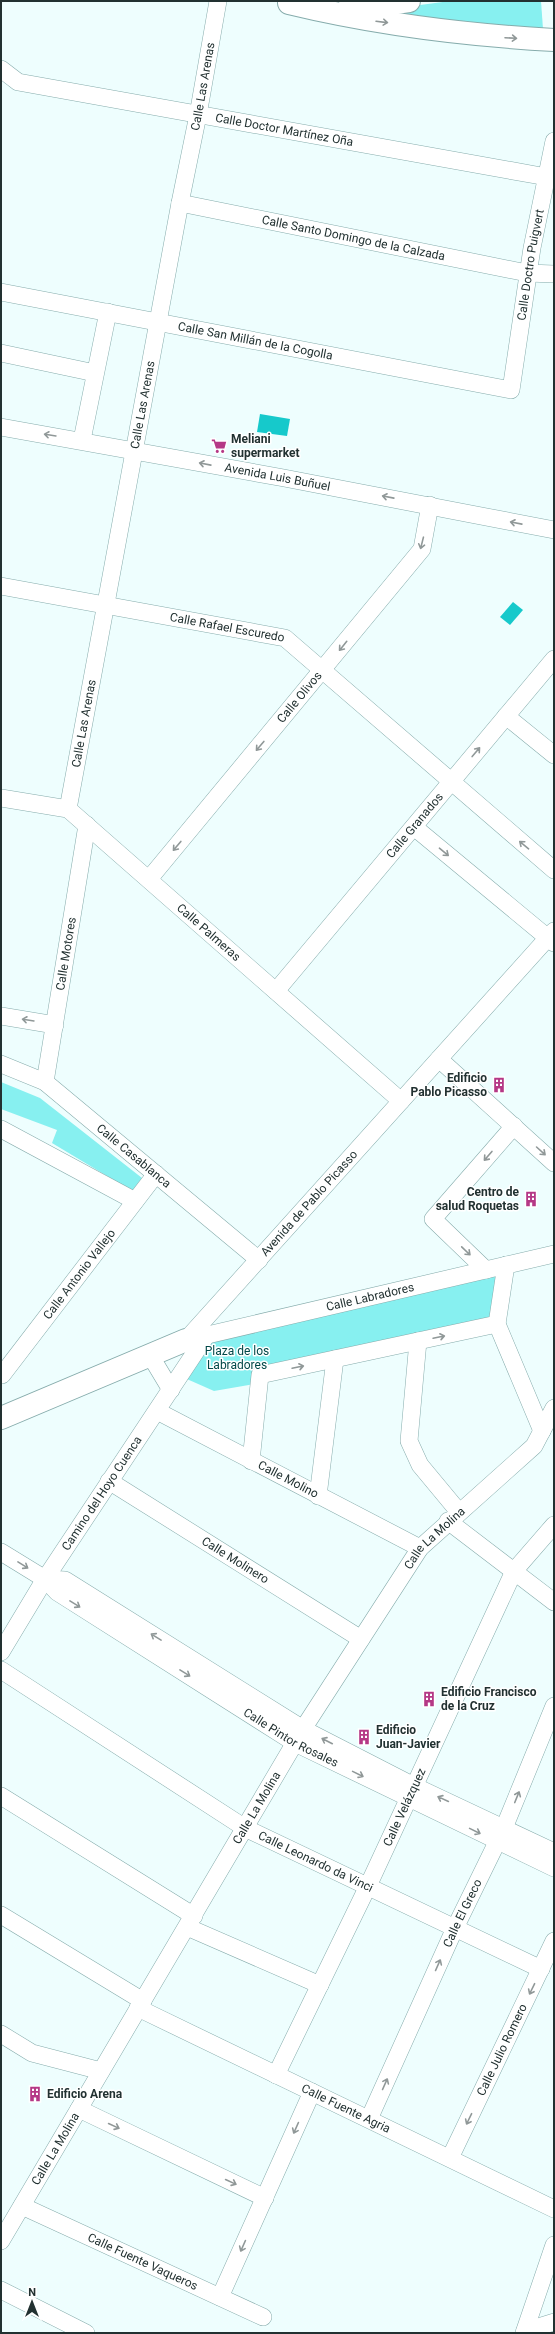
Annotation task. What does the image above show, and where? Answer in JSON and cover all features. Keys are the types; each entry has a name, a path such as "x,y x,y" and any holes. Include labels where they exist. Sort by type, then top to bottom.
{"street":[{"name":"Calle Las Arenas","path":"68,809 108,605 135,450 218,1"},
{"path":"282,2 346,10 409,1"},
{"path":"282,2 349,17 503,37 554,40"},
{"name":"Calle Doctor Martínez Oña","path":"1,69 18,82 547,177"},
{"name":"Calle Doctro Puigvert","path":"511,390 527,273 554,141"},
{"name":"Calle Santo Domingo de la Calzada","path":"180,203 527,273 554,274"},
{"name":"Calle San Millán de la Cogolla","path":"1,292 511,390"},
{"path":"82,440 108,312"},
{"path":"1,353 95,373"},
{"name":"Avenida Luis Buñuel","path":"1,427 82,440 430,505 554,530"},
{"name":"Calle Olivos","path":"149,880 323,671 422,549 430,505"},
{"name":"Calle Rafael Escuredo","path":"1,586 285,638 554,870"},
{"name":"Calle Granados","path":"276,992 554,659"},
{"path":"506,716 554,754"},
{"path":"1,798 68,809"},
{"name":"Calle Palmeras","path":"68,809 401,1101"},
{"name":"Calle Motores","path":"45,1082 87,825"},
{"path":"414,827 552,938"},
{"name":"Avenida de Pablo Picasso","path":"6,1413 196,1338 259,1260 401,1101 552,938"},
{"path":"1,1016 55,1025"},
{"path":"440,1059 554,1163"},
{"name":"Calle Casablanca","path":"1,1064 45,1082 259,1260"},
{"path":"486,1270 433,1219 514,1126"},
{"path":"1,1129 135,1201"},
{"name":"Calle Antonio Vallejo","path":"2,1375 156,1174"},
{"name":"Calle Labradores","path":"196,1338 554,1254"},
{"path":"506,1265 497,1324 542,1431"},
{"path":"251,1461 260,1376 497,1324"},
{"name":"Camino del Hoyo Cuenca","path":"1,1652 45,1579 171,1390 196,1338"},
{"path":"418,1341 409,1441 420,1465 454,1516 514,1571 554,1602"},
{"path":"150,1355 171,1390"},
{"path":"318,1496 335,1359"},
{"name":"Calle La Molina","path":"1,2241 191,1922 299,1736 420,1548 534,1446 554,1408"},
{"name":"Calle Molino","path":"157,1411 420,1548"},
{"name":"Calle Molinero","path":"109,1481 361,1639"},
{"name":"Calle Velázquez","path":"276,2075 368,1886 514,1571 554,1525"},
{"name":"Calle Pintor Rosales","path":"1,1552 45,1579 65,1580 299,1736 501,1835 554,1868"},
{"name":"Calle Leonardo da Vinci","path":"1,1670 245,1828 541,1969"},
{"name":"Calle El Greco","path":"369,2119 455,1928 501,1835 554,1706"},
{"path":"1,1796 191,1922 320,1985"},
{"name":"Calle Pintor Rosales","path":"501,1835 554,1852"},
{"name":"Calle Fuente Agria","path":"1,1915 141,2005 276,2075 554,2209"},
{"name":"Calle Julio Romero","path":"450,2158 554,1941"},
{"path":"1,2034 32,2053 101,2071"},
{"path":"220,2297 312,2092"},
{"path":"79,2109 265,2198"},
{"name":"Calle Fuente Vaqueros","path":"22,2206 263,2317"},
{"path":"524,2332 554,2245"},
{"path":"1,2290 76,2331"},
{"path":"524,2332 554,2322"}],"green space":[{"path":"450,1 541,1 543,29 368,12"},
{"path":"1,1082 40,1098 142,1178 132,1191 52,1143 57,1130 1,1109"},
{"name":"Plaza de los Labradores","path":"506,1265 497,1324 260,1383 214,1391 180,1376 206,1336"}],"shaded area":[{"path":"260,414 290,419 287,436 257,432"},
{"path":"513,602 523,610 510,625 500,617"}],"place":[{"name":"Meliani supermarket","path":"219,446"},
{"name":"Edificio Pablo Picasso","path":"499,1085"},
{"name":"Centro de salud Roquetas","path":"531,1199"},
{"name":"Edificio Francisco de la Cruz","path":"429,1699"},
{"name":"Edificio Juan-Javier","path":"364,1737"},
{"name":"Edificio Arena","path":"35,2094"}]}
